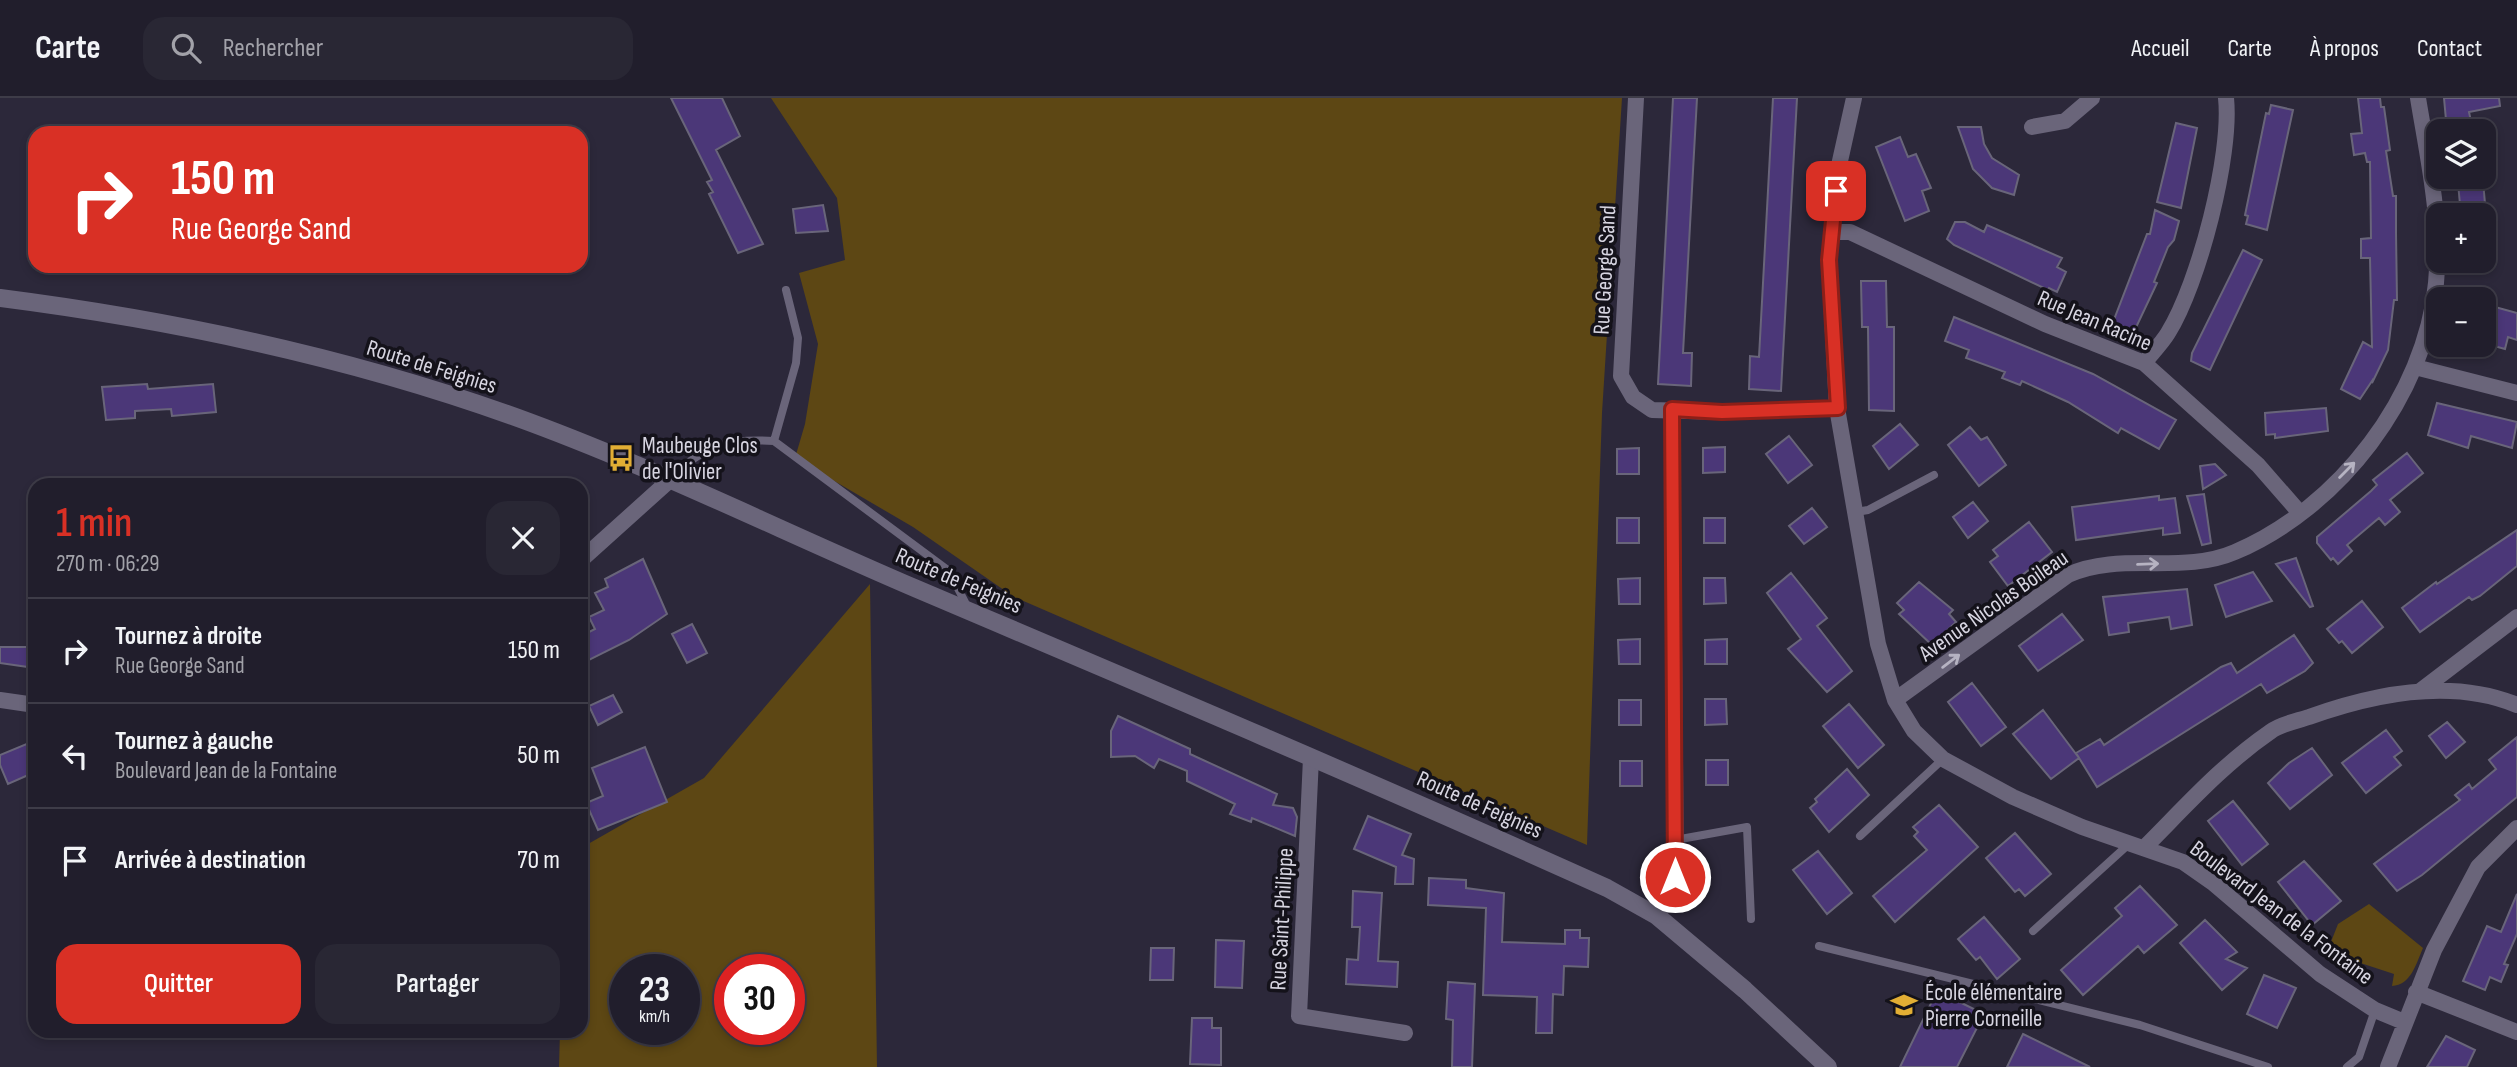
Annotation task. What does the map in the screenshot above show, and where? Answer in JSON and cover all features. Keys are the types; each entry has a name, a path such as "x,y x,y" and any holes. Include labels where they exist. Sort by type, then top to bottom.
{"street":[{"name":"Rue George Sand","path":"1636,98 1621,376 1633,397 1652,410 1722,412 1838,408"},
{"name":"Boulevard Jean de la Fontaine","path":"1854,98 1838,170 1829,260 1838,408 1878,644 1895,700 1914,732 1943,759 2036,807 2082,827 2183,862 2213,883 2320,974 2375,1010 2404,1021"},
{"path":"2032,127 2065,121 2092,98"},
{"path":"2144,363 2168,333 2197,267 2217,185 2228,118 2226,98"},
{"name":"Avenue Nicolas Boileau","path":"1895,700 2068,575 2090,565 2200,562 2234,553 2300,513 2360,457 2390,412 2415,367 2436,284 2438,229 2418,98"},
{"name":"Rue Jean Racine","path":"1831,232 1850,232 2045,324 2144,363 2258,466 2300,513"},
{"name":"Route de Feignies","path":"0,298 164,323 334,362 526,421 671,479 823,549 1595,882 1657,916 1745,990 1828,1067"},
{"path":"2415,367 2517,393"},
{"path":"1657,916 1675,877 1672,409"},
{"path":"588,554 671,479"},
{"path":"2420,691 2517,617"},
{"path":"2137,845 2219,771 2272,729 2346,704 2420,691 2497,697 2517,705"},
{"path":"0,700 28,704"},
{"name":"Rue Saint-Philippe","path":"1311,758 1300,1016 1405,1033"},
{"path":"2388,1067 2416,992 2478,867 2517,828"},
{"path":"2416,992 2517,1032"}],"lane":[{"path":"774,441 796,363 798,338 786,290"},
{"path":"671,479 708,450 740,438 774,441 949,572 970,611"},
{"path":"1856,512 1868,510 1934,475"},
{"path":"1860,836 1943,759"},
{"path":"1675,840 1747,827 1751,919"},
{"path":"2033,931 2137,845"},
{"path":"1819,946 2140,1025 2268,1067"},
{"path":"2347,1067 2359,1057 2375,1010"}],"shaded area":[{"path":"771,98 1622,98 1602,413 1587,845 1014,597 913,527 795,458 805,424 818,344 799,273 845,260 837,198"},
{"path":"870,584 877,1067 559,1067 560,1038 588,1038 588,844 704,778"},
{"path":"2369,904 2423,948 2412,973 2398,985 2392,986 2394,974 2327,952 2338,924"}],"building":[{"path":"671,98 722,98 740,136 716,150 763,244 738,253 709,194 713,192 707,182 712,180"},
{"path":"1673,98 1697,98 1683,353 1692,353 1691,386 1658,384"},
{"path":"1773,98 1797,98 1781,391 1749,389 1750,356 1759,357"},
{"path":"2358,98 2380,98 2381,107 2384,107 2390,150 2386,151 2393,196 2396,196 2397,300 2394,300 2388,350 2372,383 2360,399 2341,389 2363,342 2372,347 2370,258 2361,258 2361,239 2371,238 2370,162 2367,162 2365,153 2354,155 2351,134 2362,133"},
{"path":"2444,98 2499,98 2500,106 2469,112 2470,119 2446,119"},
{"path":"2271,105 2293,110 2267,230 2246,224 2248,216 2245,215 2266,113 2269,114"},
{"path":"2176,123 2197,128 2181,208 2157,202"},
{"path":"1958,127 1981,127 1984,144 1992,158 2019,175 2014,195 1992,188 1973,169"},
{"path":"1900,137 1908,157 1916,154 1931,188 1922,191 1929,211 1905,221 1876,147"},
{"path":"2459,189 2484,189 2485,203 2460,203"},
{"path":"823,205 828,231 796,233 793,209"},
{"path":"2155,210 2179,221 2174,240 2168,247 2154,282 2157,283 2131,338 2110,330 2147,234 2150,234"},
{"path":"1955,222 1965,222 1984,232 1987,225 2062,258 2057,267 2066,272 2057,292 1954,245 1947,239"},
{"path":"2243,250 2262,260 2210,370 2191,361 2192,353"},
{"path":"1861,281 1886,281 1887,327 1894,327 1894,411 1869,410 1868,327 1862,327"},
{"path":"2496,307 2517,313 2517,340 2508,337 2505,349 2496,347"},
{"path":"1954,317 2093,374 2176,420 2159,449 2121,428 2118,433 2068,402 2022,381 2020,385 2002,378 2005,372 1966,358 1969,350 1945,341"},
{"path":"147,384 148,389 213,384 216,412 172,416 171,409 135,411 135,418 106,420 102,387"},
{"path":"2437,403 2517,422 2512,448 2471,436 2468,448 2428,435"},
{"path":"2326,408 2328,431 2275,438 2275,434 2266,435 2265,413"},
{"path":"1900,424 1918,445 1889,469 1873,446"},
{"path":"1970,427 1981,440 1987,437 2006,465 1979,486 1948,445"},
{"path":"1789,436 1812,465 1788,483 1766,454"},
{"path":"1725,447 1725,472 1703,473 1703,448"},
{"path":"1639,448 1639,474 1617,474 1617,449"},
{"path":"2407,453 2423,473 2390,500 2400,512 2385,525 2379,518 2347,545 2352,551 2338,564 2333,558 2331,560 2317,543 2317,537 2377,485 2373,480"},
{"path":"2215,464 2226,475 2203,489 2200,466"},
{"path":"2204,494 2211,543 2202,545 2187,496"},
{"path":"2159,496 2159,500 2175,498 2180,533 2163,535 2163,528 2076,540 2072,507"},
{"path":"1973,502 1988,521 1968,538 1953,517"},
{"path":"1812,508 1827,527 1804,544 1789,526"},
{"path":"1617,518 1639,518 1639,543 1617,543"},
{"path":"1704,518 1725,518 1725,543 1704,543"},
{"path":"2029,522 2052,552 2008,586 1990,562 1998,556 1993,550"},
{"path":"2517,530 2517,566 2480,596 2472,600 2469,597 2420,632 2402,608 2436,582 2437,584"},
{"path":"2296,558 2313,606 2310,607 2276,564"},
{"path":"643,559 667,614 629,640 588,660 588,632 595,629 589,617 604,610 595,593 608,587 605,579"},
{"path":"2253,572 2272,601 2226,617 2215,585"},
{"path":"1791,573 1827,618 1817,626 1852,671 1827,692 1788,649 1801,639 1767,593"},
{"path":"1640,578 1640,604 1619,604 1618,579"},
{"path":"1704,578 1725,578 1726,603 1704,604"},
{"path":"1919,582 1953,610 1949,614 1956,622 1932,645 1899,614 1904,610 1897,603"},
{"path":"2187,589 2192,625 2171,629 2169,617 2128,623 2129,632 2109,635 2103,597"},
{"path":"2362,601 2383,627 2352,653 2327,629"},
{"path":"2062,614 2083,640 2038,671 2019,646"},
{"path":"692,624 707,653 687,663 672,634"},
{"path":"2294,635 2313,663 2305,671 2267,693 2261,684 2097,787 2076,753 2100,739 2104,745 2221,667 2231,663 2237,673"},
{"path":"1640,639 1640,664 1619,664 1618,640"},
{"path":"1727,639 1727,664 1705,664 1705,640"},
{"path":"0,647 28,647 28,667 0,663"},
{"path":"1972,683 2006,727 1981,746 1948,702"},
{"path":"613,695 622,712 598,725 589,706"},
{"path":"1705,699 1726,699 1727,724 1705,725"},
{"path":"1619,700 1641,700 1641,725 1619,725"},
{"path":"1849,704 1884,745 1858,768 1823,726"},
{"path":"2043,710 2079,758 2051,779 2013,734"},
{"path":"1118,716 1190,749 1190,754 1277,794 1273,805 1293,808 1297,817 1295,836 1252,818 1251,822 1230,814 1235,804 1187,781 1187,771 1159,759 1154,768 1135,756 1111,757 1111,731"},
{"path":"2447,722 2465,742 2446,758 2429,736"},
{"path":"2386,730 2402,751 2394,757 2401,765 2366,793 2342,763"},
{"path":"2517,737 2517,797 2422,875 2397,891 2374,864 2460,800 2455,795 2469,784 2472,789 2496,769 2489,760"},
{"path":"28,743 28,775 8,784 0,765 0,755"},
{"path":"645,747 667,802 598,830 588,802 603,796 592,768"},
{"path":"2312,748 2332,775 2290,809 2268,783 2289,763"},
{"path":"1706,760 1728,760 1728,785 1706,785"},
{"path":"1620,761 1642,761 1642,786 1620,786"},
{"path":"1847,769 1869,795 1829,832 1810,808 1817,802 1815,799"},
{"path":"2233,801 2268,844 2242,865 2208,821"},
{"path":"1939,805 1978,847 1895,922 1873,896 1927,850 1914,836 1918,832 1913,827"},
{"path":"1368,816 1411,834 1402,855 1414,859 1413,884 1395,884 1396,867 1354,849"},
{"path":"2015,833 2051,874 2025,896 2019,889 2015,892 1986,858"},
{"path":"1818,851 1852,893 1827,914 1793,870"},
{"path":"2304,861 2341,901 2312,925 2278,882"},
{"path":"1429,878 1466,880 1466,888 1504,893 1502,942 1565,944 1565,930 1580,930 1580,938 1589,938 1588,967 1564,966 1563,995 1553,994 1552,1033 1536,1033 1537,997 1483,995 1486,908 1428,905"},
{"path":"2140,886 2177,925 2144,953 2138,946 2083,995 2061,970 2122,916 2115,908"},
{"path":"1353,891 1382,893 1378,961 1398,962 1397,987 1346,984 1347,959 1358,960 1360,927 1352,927"},
{"path":"2517,894 2517,934 2504,964 2508,965 2501,982 2490,977 2485,990 2463,981 2487,926 2501,932"},
{"path":"1984,917 2020,959 1997,979 1980,957 1976,960 1958,939"},
{"path":"2205,920 2237,952 2226,959 2247,968 2222,990 2180,943"},
{"path":"1216,940 1244,941 1242,988 1215,987"},
{"path":"1151,948 1174,948 1173,980 1150,980"},
{"path":"2264,975 2296,988 2277,1028 2247,1014"},
{"path":"1448,982 1475,984 1472,1067 1452,1067 1453,1020 1446,1019"},
{"path":"1937,991 1984,1014 1957,1067 1900,1067"},
{"path":"1192,1018 1212,1018 1212,1028 1221,1028 1221,1065 1190,1064"},
{"path":"2023,1034 2090,1067 2007,1067"},
{"path":"2446,1036 2475,1050 2467,1067 2427,1067"}],"place":[{"name":"Maubeuge Clos de l'Olivier","path":"621,458"},
{"name":"École élémentaire Pierre Corneille","path":"1904,1005"}],"route":[{"path":"1675,877 1672,409 1722,412 1838,408 1829,260 1836,191"}]}
